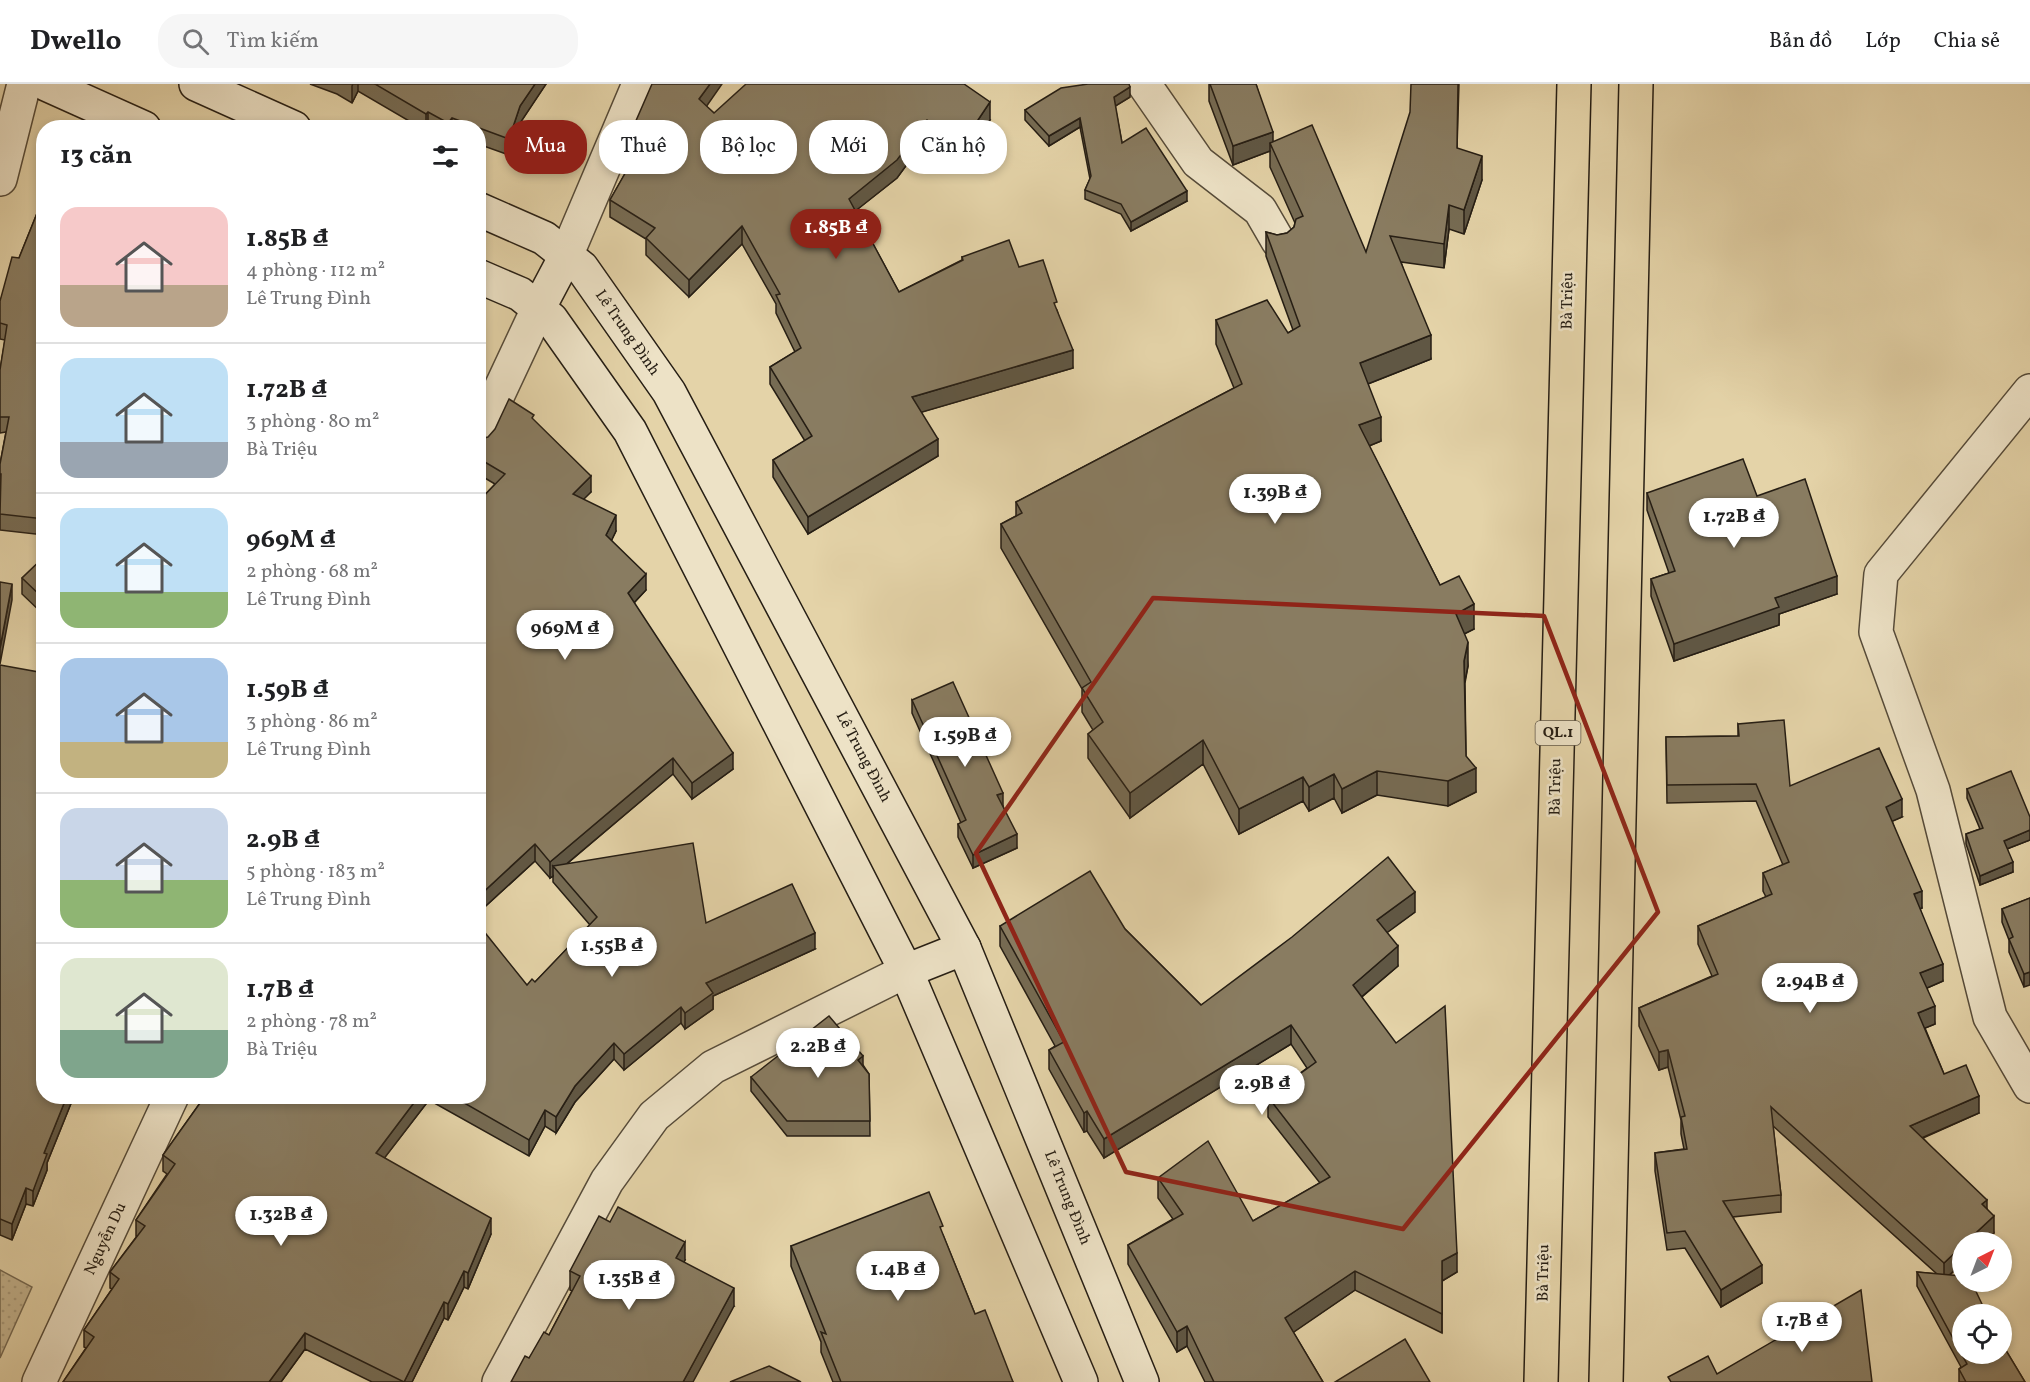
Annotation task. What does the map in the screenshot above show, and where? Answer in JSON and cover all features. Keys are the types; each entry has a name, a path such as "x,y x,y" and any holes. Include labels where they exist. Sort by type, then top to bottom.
{"highway":[{"name":"Bà Triệu","path":"1541,1382 1574,84"},
{"path":"1606,1382 1636,84"}],"main road":[{"path":"0,179 24,84"},
{"path":"46,84 126,120"},
{"path":"196,84 276,120"},
{"path":"486,420 538,309 566,256 639,84"},
{"path":"1144,84 1198,162 1260,210 1278,241"},
{"name":"Lê Trung Đình","path":"486,213 544,238 582,268 669,392 964,948 1142,1382"},
{"path":"486,279 520,294 551,319 630,431 906,971 1081,1382"},
{"path":"2030,391 1881,574 1876,632 1933,790 1990,1017 2030,1086"},
{"path":"499,1382 607,1182 654,1116 713,1067 906,971 964,948"},
{"name":"Nguyễn Du","path":"39,1382 168,1104"}],"highlighted area":[{"path":"1153,598 1544,616 1658,912 1403,1229 1126,1172 976,853"}],"shaded area":[{"path":"0,1270 32,1287 0,1358"}],"building":[{"path":"375,84 535,84 520,106 515,120 504,120 504,137 486,131 486,120 452,118 443,120 428,112 426,114"},
{"path":"652,84 710,84 699,99 714,113 746,84 964,84 990,102 978,120 900,120 900,156 888,167 888,120 809,120 809,174 880,174 849,199 899,292 963,260 962,257 1009,240 1019,267 1043,260 1057,302 1054,303 1073,350 912,397 938,439 808,517 773,460 812,436 770,367 801,348 776,295 780,294 742,226 689,280 646,238 655,228 610,200 625,174 688,174 688,120 636,120"},
{"path":"1088,84 1129,84 1130,87 1114,97 1122,143 1146,128 1187,191 1131,222 1121,204 1085,190 1091,176 1080,118 1049,136 1025,110 1061,88"},
{"path":"1210,84 1256,84 1273,132 1233,146"},
{"path":"1411,84 1458,84 1457,148 1482,156 1464,210 1449,205 1444,244 1390,236 1431,335 1360,363 1381,417 1359,425 1440,585 1459,576 1474,604 1456,614 1468,642 1464,661 1466,756 1476,768 1448,781 1377,771 1342,789 1334,774 1309,787 1303,777 1239,809 1203,740 1130,793 1088,734 1103,722 1082,688 1091,682 1001,524 1022,513 1016,502 1242,384 1216,320 1267,300 1288,333 1300,326 1266,232 1277,235 1287,233 1294,227 1296,219 1303,216 1270,143 1312,125 1366,252 1410,112"},
{"path":"36,216 36,518 0,514 0,464 9,417 0,417 0,370 7,325 0,323 0,301 12,257 19,258"},
{"path":"509,399 534,415 532,418 591,476 573,494 616,515 606,535 646,574 628,593 733,753 692,783 673,758 550,862 535,844 486,890 486,494 505,474 486,463 486,438 495,429"},
{"path":"1743,459 1757,496 1805,479 1837,576 1775,598 1779,607 1674,644 1651,579 1675,571 1647,493"},
{"path":"36,565 36,591 22,578"},
{"path":"0,582 12,584 0,648"},
{"path":"0,665 36,672 36,1104 64,1104 44,1153 47,1154 33,1191 26,1188 12,1224 0,1219"},
{"path":"953,682 1003,793 997,795 1017,834 973,855 958,824 966,820 912,700"},
{"path":"1784,720 1790,786 1879,748 1902,799 1886,807 1922,891 1914,894 1943,964 1920,973 1935,1006 1918,1013 1944,1074 1966,1065 1979,1096 1910,1126 1987,1200 1982,1204 1994,1216 1977,1232 1952,1232 1952,1255 1944,1263 1771,1107 1781,1195 1723,1201 1762,1265 1721,1290 1685,1231 1667,1233 1655,1153 1687,1149 1681,1117 1685,1116 1668,1050 1659,1052 1639,1008 1718,974 1698,926 1772,894 1763,873 1789,862 1756,784 1667,785 1666,737 1739,736 1738,724"},
{"path":"2011,771 2030,817 2030,830 2004,841 2013,862 1980,876 1966,834 1983,828 1967,789"},
{"path":"693,843 706,923 792,884 815,933 706,983 713,993 685,1013 681,1007 624,1054 614,1043 575,1086 556,1117 545,1110 529,1140 466,1104 486,1104 486,934 527,985 532,979 535,982 597,917 553,866"},
{"path":"1388,857 1415,892 1377,920 1398,946 1353,985 1396,1043 1445,1006 1457,1253 1442,1261 1442,1314 1355,1271 1285,1318 1323,1382 1214,1382 1187,1326 1177,1332 1128,1245 1183,1214 1158,1178 1208,1141 1253,1221 1330,1177 1268,1097 1316,1062 1291,1025 1104,1139 1087,1111 1084,1113 1049,1050 1064,1042 1000,926 1090,871 1125,929 1201,1005 1292,937"},
{"path":"2030,898 2030,972 2024,974 2009,939 2013,937 2002,909"},
{"path":"829,1016 863,1056 858,1060 869,1074 870,1121 787,1121 751,1077"},
{"path":"199,1104 413,1104 376,1153 491,1218 468,1273 464,1271 448,1304 444,1302 404,1382 305,1333 269,1382 63,1382 94,1337 84,1330 119,1279 110,1272 145,1226 136,1220 175,1164 163,1155"},
{"path":"929,1192 943,1226 940,1227 975,1314 985,1310 1013,1382 841,1382 821,1332 826,1334 791,1246"},
{"path":"618,1207 685,1242 676,1258 734,1288 683,1382 511,1382 525,1356 529,1358 544,1332 549,1335 580,1276 570,1271 599,1216 610,1222"},
{"path":"1917,1272 1952,1275 1952,1292 1976,1292 1982,1304 1952,1304 1952,1336"},
{"path":"1861,1290 1872,1382 1671,1382 1668,1377 1708,1356 1717,1374"},
{"path":"1405,1339 1430,1382 1335,1382"},
{"path":"2012,1360 2025,1382 1966,1382 1959,1369 1967,1364 2012,1364"},
{"path":"769,1366 801,1382 730,1382"}]}
